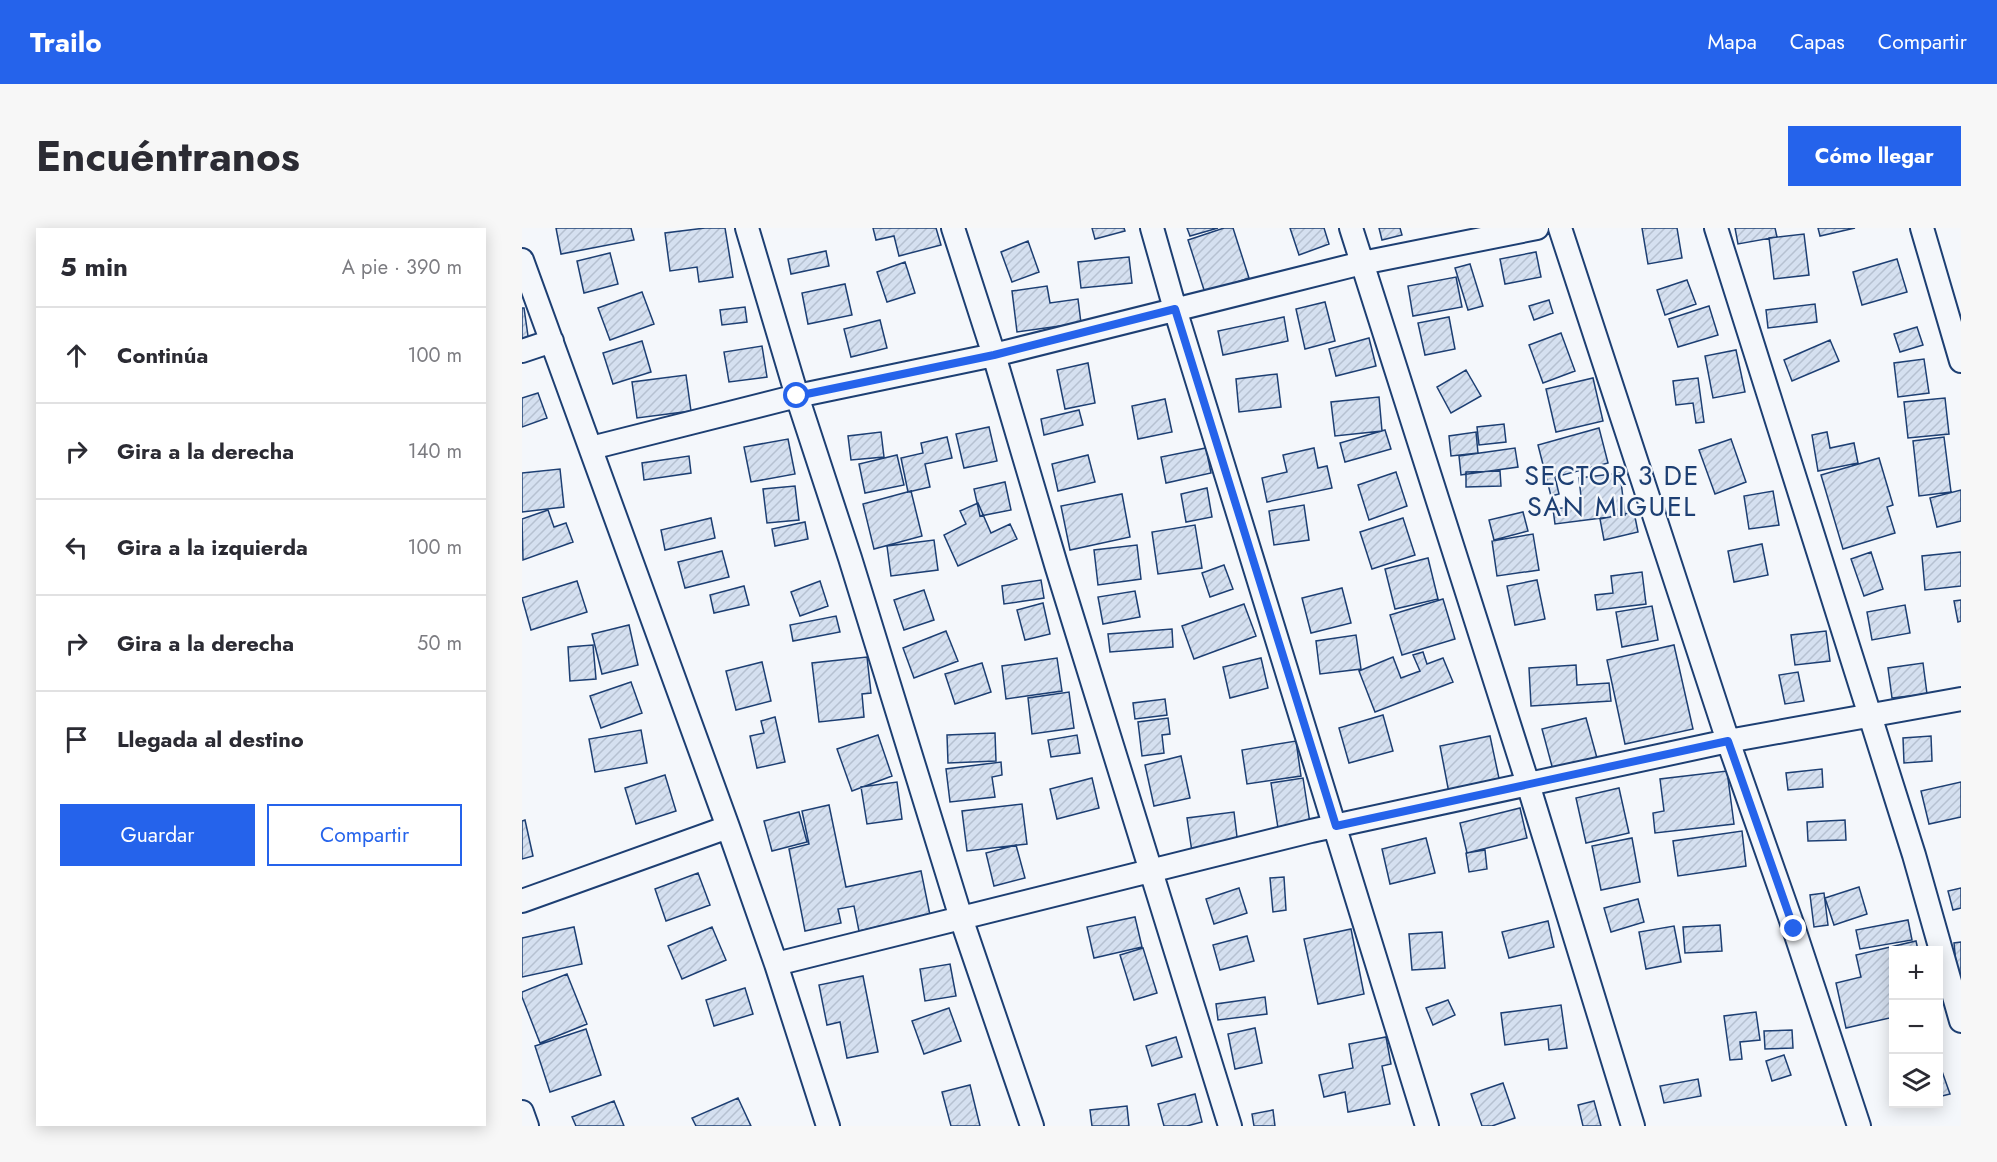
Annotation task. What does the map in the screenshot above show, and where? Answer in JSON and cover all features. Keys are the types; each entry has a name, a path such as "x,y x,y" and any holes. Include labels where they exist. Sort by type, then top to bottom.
{"street":[{"path":"747,228 797,396 850,558 961,918 1032,1126"},
{"path":"953,228 1230,1126"},
{"path":"1152,228 1175,309 1428,1126"},
{"path":"1352,228 1528,784 1633,1126"},
{"path":"591,448 797,396 994,355 1362,262 1537,228"},
{"path":"1560,228 1728,741 1794,929 1858,1126"},
{"path":"1716,228 1914,855 1961,1021"},
{"path":"1922,228 1961,361"},
{"path":"522,260 728,827 776,964 828,1126"},
{"path":"522,351 552,341"},
{"path":"776,964 1336,826 1728,741 1961,699"},
{"path":"522,901 728,827"},
{"path":"522,1112 527,1126"}],"building":[{"path":"556,228 631,228 634,240 561,254"},
{"path":"725,228 733,277 699,282 697,267 670,271 665,233"},
{"path":"873,228 936,228 941,245 899,256 894,236 876,240"},
{"path":"1092,228 1124,228 1125,231 1095,239"},
{"path":"1187,228 1218,228 1190,236"},
{"path":"1224,228 1233,228 1249,278 1205,293 1188,240"},
{"path":"1290,228 1324,228 1329,244 1299,255"},
{"path":"1379,228 1400,228 1402,235 1382,240"},
{"path":"1642,228 1677,228 1682,258 1648,264"},
{"path":"1735,228 1775,228 1777,237 1738,244"},
{"path":"1818,228 1855,228 1820,236"},
{"path":"1804,234 1809,275 1774,279 1769,238"},
{"path":"1028,241 1039,272 1012,282 1001,252"},
{"path":"826,251 829,266 791,274 788,259"},
{"path":"1536,252 1541,277 1505,284 1500,259"},
{"path":"610,253 618,284 584,293 577,261"},
{"path":"1129,257 1132,283 1081,288 1078,262"},
{"path":"1897,259 1907,292 1862,305 1853,272"},
{"path":"905,262 915,293 887,302 877,272"},
{"path":"1470,264 1483,306 1468,310 1455,268"},
{"path":"1456,277 1462,307 1413,316 1408,286"},
{"path":"1687,280 1696,304 1665,315 1657,290"},
{"path":"845,284 852,315 808,324 802,293"},
{"path":"1047,286 1050,303 1078,299 1081,323 1017,332 1012,291"},
{"path":"642,292 654,324 610,340 598,308"},
{"path":"1549,300 1553,313 1534,320 1529,306"},
{"path":"1325,302 1335,341 1305,349 1296,309"},
{"path":"1815,304 1817,322 1768,328 1766,310"},
{"path":"1709,306 1718,335 1678,347 1669,319"},
{"path":"745,307 747,322 722,325 720,310"},
{"path":"522,308 524,308 529,343 522,345"},
{"path":"1284,317 1288,341 1223,355 1218,331"},
{"path":"1449,317 1455,349 1425,355 1418,323"},
{"path":"880,320 887,348 851,357 844,329"},
{"path":"1917,327 1923,345 1900,352 1894,334"},
{"path":"1561,333 1575,371 1543,383 1529,345"},
{"path":"1369,338 1376,366 1336,376 1329,349"},
{"path":"1830,340 1839,361 1792,381 1784,360"},
{"path":"642,341 651,372 613,384 603,353"},
{"path":"762,346 767,377 729,382 724,352"},
{"path":"1736,350 1745,392 1713,398 1705,356"},
{"path":"1924,359 1929,393 1898,397 1894,363"},
{"path":"1088,363 1095,403 1065,409 1057,370"},
{"path":"1466,370 1481,396 1451,413 1437,387"},
{"path":"1277,374 1281,407 1239,412 1236,379"},
{"path":"686,375 691,411 637,418 632,382"},
{"path":"1593,378 1603,421 1556,432 1546,389"},
{"path":"1698,378 1704,422 1696,423 1693,403 1676,405 1673,381"},
{"path":"538,393 547,418 522,427 522,398"},
{"path":"1379,397 1382,431 1335,436 1331,402"},
{"path":"1945,398 1949,434 1908,438 1904,402"},
{"path":"1165,399 1172,432 1138,439 1132,406"},
{"path":"1079,410 1083,425 1044,435 1041,419"},
{"path":"1504,424 1506,442 1479,445 1477,427"},
{"path":"989,427 997,461 964,468 956,434"},
{"path":"1599,428 1608,463 1555,477 1559,494 1551,496 1538,445"},
{"path":"1385,430 1391,449 1345,462 1340,443"},
{"path":"881,432 884,457 851,460 848,436"},
{"path":"1476,432 1478,453 1451,456 1449,436"},
{"path":"1827,432 1830,448 1854,443 1858,463 1818,471 1812,435"},
{"path":"947,437 952,458 925,464 930,487 908,492 901,458 923,453 921,443"},
{"path":"1944,437 1951,492 1919,496 1913,441"},
{"path":"788,439 795,474 751,482 744,447"},
{"path":"1731,439 1746,482 1715,494 1699,450"},
{"path":"1206,448 1211,473 1166,483 1161,457"},
{"path":"1314,448 1318,468 1327,466 1332,488 1267,502 1262,478 1287,472 1283,455"},
{"path":"1515,448 1518,467 1461,475 1459,456"},
{"path":"897,455 904,485 865,493 859,464"},
{"path":"1088,455 1095,482 1058,491 1052,464"},
{"path":"689,456 691,473 644,480 642,463"},
{"path":"1879,458 1893,505 1887,507 1895,533 1843,549 1821,475"},
{"path":"560,469 564,507 522,512 522,473"},
{"path":"1500,471 1501,486 1466,487 1466,472"},
{"path":"1396,472 1407,506 1369,520 1358,485"},
{"path":"1620,473 1625,515 1555,524 1553,509 1582,506 1579,478"},
{"path":"1005,482 1011,510 980,516 974,489"},
{"path":"795,486 799,520 767,523 763,489"},
{"path":"1207,488 1212,517 1186,522 1181,494"},
{"path":"1961,490 1961,521 1937,527 1930,498"},
{"path":"911,491 922,536 874,549 863,504"},
{"path":"1773,491 1779,525 1749,529 1744,496"},
{"path":"1122,494 1130,537 1070,550 1061,506"},
{"path":"978,503 991,533 1010,524 1017,539 958,566 944,535 966,524 960,511"},
{"path":"1304,505 1309,540 1274,545 1269,511"},
{"path":"548,510 554,527 566,523 573,542 523,560 522,519"},
{"path":"1523,512 1528,531 1494,540 1489,520"},
{"path":"1634,512 1638,532 1604,540 1600,519"},
{"path":"711,518 715,538 665,550 661,530"},
{"path":"1403,518 1415,555 1372,569 1360,532"},
{"path":"805,522 808,539 775,546 772,529"},
{"path":"1195,525 1202,568 1158,574 1152,532"},
{"path":"1533,534 1539,570 1497,576 1492,541"},
{"path":"934,540 938,570 891,576 887,546"},
{"path":"1762,544 1768,575 1734,582 1728,551"},
{"path":"1137,545 1141,579 1098,585 1094,550"},
{"path":"722,551 729,577 685,588 678,562"},
{"path":"1871,552 1883,589 1864,596 1851,559"},
{"path":"1961,552 1961,586 1925,590 1922,556"},
{"path":"1428,558 1438,599 1395,609 1385,569"},
{"path":"1224,565 1233,589 1210,597 1202,573"},
{"path":"1642,572 1646,604 1597,610 1595,595 1613,593 1611,576"},
{"path":"1041,580 1044,598 1004,604 1002,586"},
{"path":"1537,580 1545,619 1515,625 1507,586"},
{"path":"577,581 587,612 531,630 522,598"},
{"path":"820,581 828,606 800,616 791,592"},
{"path":"744,586 749,605 714,613 710,595"},
{"path":"1342,588 1351,623 1311,633 1302,598"},
{"path":"924,590 934,620 904,630 894,600"},
{"path":"1135,591 1140,617 1103,624 1098,597"},
{"path":"1443,599 1455,639 1402,655 1390,615"},
{"path":"1961,600 1961,621 1958,622 1954,601"},
{"path":"1043,603 1050,634 1025,640 1017,610"},
{"path":"1244,604 1256,636 1194,659 1182,626"},
{"path":"1905,605 1910,633 1872,640 1867,612"},
{"path":"1652,606 1658,640 1622,647 1616,612"},
{"path":"836,616 840,632 793,641 790,625"},
{"path":"629,625 638,665 602,674 592,634"},
{"path":"1172,629 1173,647 1110,652 1108,634"},
{"path":"946,631 958,661 914,678 903,648"},
{"path":"1826,631 1830,661 1795,665 1791,635"},
{"path":"1356,635 1361,669 1320,674 1316,641"},
{"path":"593,645 596,679 570,681 568,647"},
{"path":"1674,645 1693,729 1625,744 1607,660"},
{"path":"1423,652 1427,664 1443,658 1453,682 1375,712 1359,671 1393,657 1401,678 1420,671 1413,655"},
{"path":"867,657 871,693 862,694 864,717 819,722 812,663"},
{"path":"1057,658 1062,691 1006,699 1002,666"},
{"path":"1261,658 1268,688 1230,698 1223,667"},
{"path":"762,662 771,701 736,710 726,671"},
{"path":"982,663 991,692 955,704 945,674"},
{"path":"1923,663 1927,694 1892,698 1888,668"},
{"path":"1576,665 1577,685 1609,683 1611,701 1531,706 1529,668"},
{"path":"1798,672 1804,701 1785,704 1779,675"},
{"path":"631,682 642,713 601,728 590,696"},
{"path":"1069,692 1074,728 1032,734 1028,698"},
{"path":"1165,699 1167,715 1135,719 1133,703"},
{"path":"1383,715 1393,751 1349,763 1339,728"},
{"path":"775,717 785,762 757,768 750,736 764,733 761,721"},
{"path":"1168,718 1170,734 1162,735 1164,753 1142,756 1138,722"},
{"path":"1586,718 1597,758 1553,770 1542,729"},
{"path":"641,730 647,763 595,772 589,739"},
{"path":"995,733 996,761 948,763 947,735"},
{"path":"878,735 892,776 852,791 837,749"},
{"path":"1077,735 1080,753 1051,757 1048,740"},
{"path":"1490,736 1500,783 1449,793 1440,746"},
{"path":"1931,736 1932,761 1904,763 1903,738"},
{"path":"1296,741 1301,776 1247,784 1242,750"},
{"path":"1181,756 1190,798 1154,806 1145,765"},
{"path":"1001,762 1002,775 992,777 995,797 950,802 946,769"},
{"path":"1822,769 1823,787 1788,790 1786,773"},
{"path":"1727,771 1734,824 1655,833 1653,813 1664,811 1660,779"},
{"path":"665,775 676,811 636,824 625,788"},
{"path":"1092,778 1099,808 1057,819 1050,789"},
{"path":"1303,778 1310,823 1278,828 1271,783"},
{"path":"897,782 902,819 867,824 861,787"},
{"path":"1961,782 1961,817 1929,824 1921,791"},
{"path":"1619,788 1629,833 1586,843 1576,798"},
{"path":"1022,804 1027,844 967,851 962,811"},
{"path":"829,805 846,887 921,871 930,915 859,931 854,906 838,909 841,923 805,931 789,849 809,844 802,811"},
{"path":"1520,808 1527,838 1467,853 1460,823"},
{"path":"799,812 807,842 772,851 764,821"},
{"path":"1234,812 1238,845 1192,852 1187,818"},
{"path":"525,820 533,856 522,859 522,821"},
{"path":"1845,820 1846,840 1808,841 1807,822"},
{"path":"1742,831 1746,866 1678,876 1673,841"},
{"path":"1426,838 1435,873 1390,884 1382,849"},
{"path":"1632,838 1640,882 1601,890 1592,846"},
{"path":"1016,845 1025,878 994,886 986,853"},
{"path":"1485,850 1487,869 1469,872 1466,853"},
{"path":"698,873 710,905 666,921 655,889"},
{"path":"1284,877 1286,910 1273,912 1270,878"},
{"path":"1859,887 1867,914 1834,925 1825,898"},
{"path":"1239,888 1247,913 1214,924 1206,899"},
{"path":"1961,888 1961,908 1953,910 1948,891"},
{"path":"1824,893 1828,925 1814,927 1810,895"},
{"path":"1638,899 1644,922 1611,932 1604,908"},
{"path":"1135,917 1142,947 1094,958 1087,927"},
{"path":"1908,920 1912,940 1860,949 1856,930"},
{"path":"1548,921 1554,947 1509,958 1502,932"},
{"path":"1720,925 1722,951 1685,953 1683,927"},
{"path":"1674,926 1681,962 1646,969 1639,932"},
{"path":"574,927 582,964 522,977 522,938"},
{"path":"712,927 726,960 682,979 668,946"},
{"path":"1351,929 1364,994 1318,1004 1304,939"},
{"path":"1442,932 1445,968 1412,970 1409,934"},
{"path":"1247,936 1254,961 1220,970 1213,945"},
{"path":"1916,941 1917,946 1895,946"},
{"path":"1961,942 1961,974 1957,975 1954,943"},
{"path":"1889,947 1889,1018 1846,1028 1836,983 1861,977 1856,955"},
{"path":"1143,948 1157,993 1134,1000 1120,955"},
{"path":"950,964 956,996 925,1001 920,969"},
{"path":"567,974 587,1024 540,1043 522,992"},
{"path":"863,976 878,1052 847,1058 840,1022 827,1025 819,985"},
{"path":"745,988 753,1014 714,1026 706,1000"},
{"path":"1265,997 1267,1014 1218,1020 1216,1004"},
{"path":"1448,1000 1455,1015 1433,1025 1426,1008"},
{"path":"1561,1005 1567,1048 1549,1050 1548,1039 1505,1045 1501,1013"},
{"path":"949,1008 961,1041 924,1054 912,1021"},
{"path":"1756,1012 1760,1040 1740,1042 1742,1059 1730,1060 1724,1016"},
{"path":"1255,1028 1262,1063 1235,1069 1228,1034"},
{"path":"586,1029 601,1075 550,1092 535,1046"},
{"path":"1792,1030 1793,1048 1765,1049 1764,1031"},
{"path":"1176,1037 1182,1057 1152,1066 1146,1046"},
{"path":"1386,1037 1391,1064 1382,1066 1390,1104 1348,1112 1345,1092 1324,1097 1319,1075 1353,1068 1349,1044"},
{"path":"1784,1055 1791,1075 1772,1081 1766,1061"},
{"path":"1943,1074 1950,1094 1943,1096"},
{"path":"1698,1079 1701,1096 1664,1103 1660,1086"},
{"path":"1503,1083 1515,1118 1492,1126 1482,1126 1471,1094"},
{"path":"970,1085 980,1126 951,1126 942,1092"},
{"path":"1195,1094 1202,1122 1187,1126 1164,1126 1158,1104"},
{"path":"738,1098 751,1126 696,1126 692,1118"},
{"path":"614,1101 624,1126 576,1126 572,1117"},
{"path":"1594,1101 1601,1126 1583,1126 1578,1105"},
{"path":"1127,1106 1129,1126 1092,1126 1090,1110"},
{"path":"1273,1110 1275,1126 1254,1126 1252,1114"}],"district":[{"name":"SECTOR 3 DE SAN MIGUEL","path":"1612,490"}],"route":[{"path":"797,396 994,355 1175,309 1336,826 1728,741 1794,929"}]}
